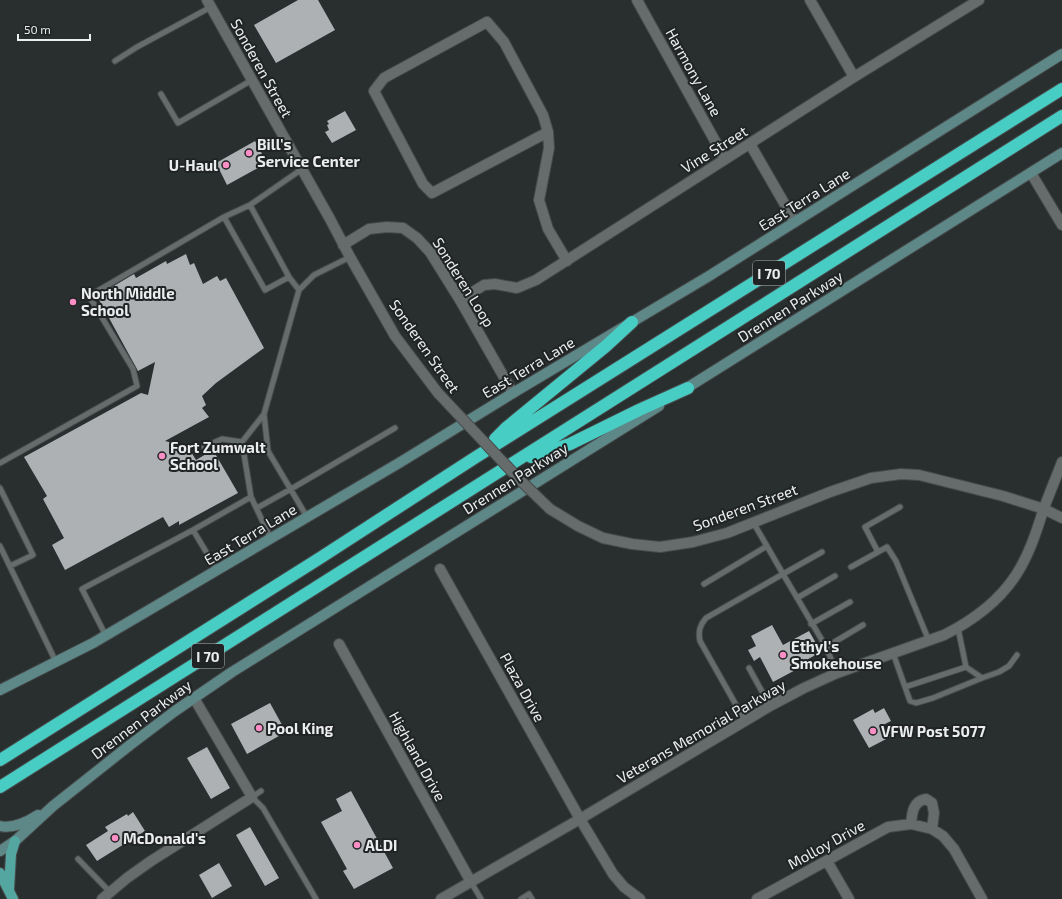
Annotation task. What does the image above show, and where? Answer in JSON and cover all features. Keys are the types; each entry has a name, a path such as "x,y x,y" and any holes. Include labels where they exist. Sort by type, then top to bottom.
{"highway":[{"name":"I 70","path":"0,760 320,558 476,457 1062,89"},
{"name":"I 70","path":"0,787 1062,116"},
{"path":"476,457 506,428 606,346 632,322"},
{"path":"513,464 570,444 688,388"}],"main road":[{"name":"East Terra Lane","path":"0,690 106,636 271,539 709,276 1062,54"},
{"name":"Drennen Parkway","path":"0,851 15,841 54,806 136,740 175,710 232,672 1062,153"},
{"path":"0,826 7,828 16,826 34,818 54,806"},
{"path":"11,894 11,854 15,841"},
{"path":"0,872 11,894"}],"street":[{"name":"Harmony Lane","path":"637,0 725,159"},
{"path":"810,0 854,77"},
{"name":"Vine Street","path":"460,300 484,285 495,284 517,288 536,280 854,77 979,0"},
{"name":"Sonderen Street","path":"209,4 343,245 396,336 438,393 519,480 550,509 578,526 604,538 632,544 660,547 693,542 728,532 830,492 865,480 901,474 919,475 1003,496 1044,509 1062,518"},
{"path":"548,132 432,193 423,184 374,91 384,78 487,22 504,42 543,115 548,132 549,148 539,200 548,228 567,261"},
{"path":"750,144 795,222"},
{"path":"1031,173 1062,225"},
{"name":"Sonderen Loop","path":"343,245 369,229 387,227 403,228 417,238 430,252 460,300 513,393"},
{"name":"Veterans Memorial Parkway","path":"441,899 580,819 770,706 804,688 837,673 929,641 958,628 998,598 1016,575 1033,543 1062,462"},
{"name":"Plaza Drive","path":"440,569 580,819"},
{"name":"Highland Drive","path":"339,644 471,882"},
{"path":"106,896 151,861 252,797 194,698"},
{"path":"911,824 914,806 918,802 926,799 932,803 934,813 932,829"},
{"path":"580,819 613,874 624,887 640,899"},
{"name":"Molloy Drive","path":"757,899 888,827 911,824 932,829 943,836 954,849 982,899"},
{"path":"827,861 849,899"}],"lane":[{"path":"115,62 137,47 209,4"},
{"path":"161,94 178,123 252,80"},
{"path":"0,463 137,386 134,369 89,296 224,217 250,205 302,169"},
{"path":"250,205 289,277 299,290"},
{"path":"224,217 265,290 289,277"},
{"path":"307,517 268,451 264,414 299,290 314,275 350,257"},
{"path":"264,414 242,442 252,497 271,539"},
{"path":"257,508 395,428"},
{"path":"204,447 222,438 242,442"},
{"path":"0,488 33,555 10,566"},
{"path":"106,636 82,589 252,497"},
{"path":"878,552 865,527 900,507"},
{"path":"754,522 796,598 826,647 837,673"},
{"path":"193,530 217,570"},
{"path":"0,546 56,662"},
{"path":"704,584 767,546"},
{"path":"851,567 887,547 896,561 929,641"},
{"path":"745,721 700,641 699,633 701,624 706,618 822,552"},
{"path":"796,598 835,576"},
{"path":"811,624 850,602"},
{"path":"826,647 863,625"},
{"path":"958,628 966,667 982,678"},
{"path":"893,653 910,701 916,703 933,698 999,672 1009,666 1017,655"},
{"path":"905,687 966,667"},
{"path":"749,668 770,706"},
{"path":"261,791 252,797 263,808 316,899"},
{"path":"78,859 93,874 106,896"},
{"path":"471,882 481,899"},
{"path":"521,899 529,894 532,899"}],"building":[{"path":"298,0 318,0 335,30 276,63 254,25"},
{"path":"345,111 356,130 332,143 325,132 329,130 327,125 329,124 327,121"},
{"path":"255,141 267,163 227,185 216,163"},
{"path":"186,254 190,265 194,263 203,284 217,276 220,281 226,278 264,348 216,383 202,396 206,405 202,408 209,417 165,441 188,447 196,460 213,450 238,493 179,525 179,521 169,527 163,517 65,570 52,545 64,538 43,499 47,496 24,457 141,393 148,395 155,362 138,371 97,296 134,274 136,278 166,261 167,264"},
{"name":"Ethyl's Smokehouse","path":"772,625 783,645 809,631 821,652 801,663 803,666 773,682 760,657 754,661 748,650 756,646 751,636"},
{"name":"Pool King","path":"270,703 286,732 247,754 231,724"},
{"name":"VFW Post 5077","path":"884,708 891,721 883,725 890,737 869,748 853,720 873,709 875,713"},
{"path":"207,747 230,788 211,799 187,758"},
{"name":"ALDI","path":"351,791 393,868 354,889 343,871 347,869 321,822 342,811 336,799"},
{"name":"McDonald's","path":"133,812 145,831 97,861 86,845 108,831 105,827"},
{"path":"250,827 279,878 265,886 236,835"},
{"path":"219,863 232,886 212,898 199,875"}],"place":[{"name":"Bill's Service Center","path":"249,153"},
{"name":"U-Haul","path":"226,165"},
{"name":"North Middle School","path":"73,302"},
{"name":"Fort Zumwalt School","path":"162,456"},
{"name":"Ethyl's Smokehouse","path":"783,655"},
{"name":"Pool King","path":"259,728"},
{"name":"VFW Post 5077","path":"873,731"},
{"name":"McDonald's","path":"115,838"},
{"name":"ALDI","path":"357,845"}]}
